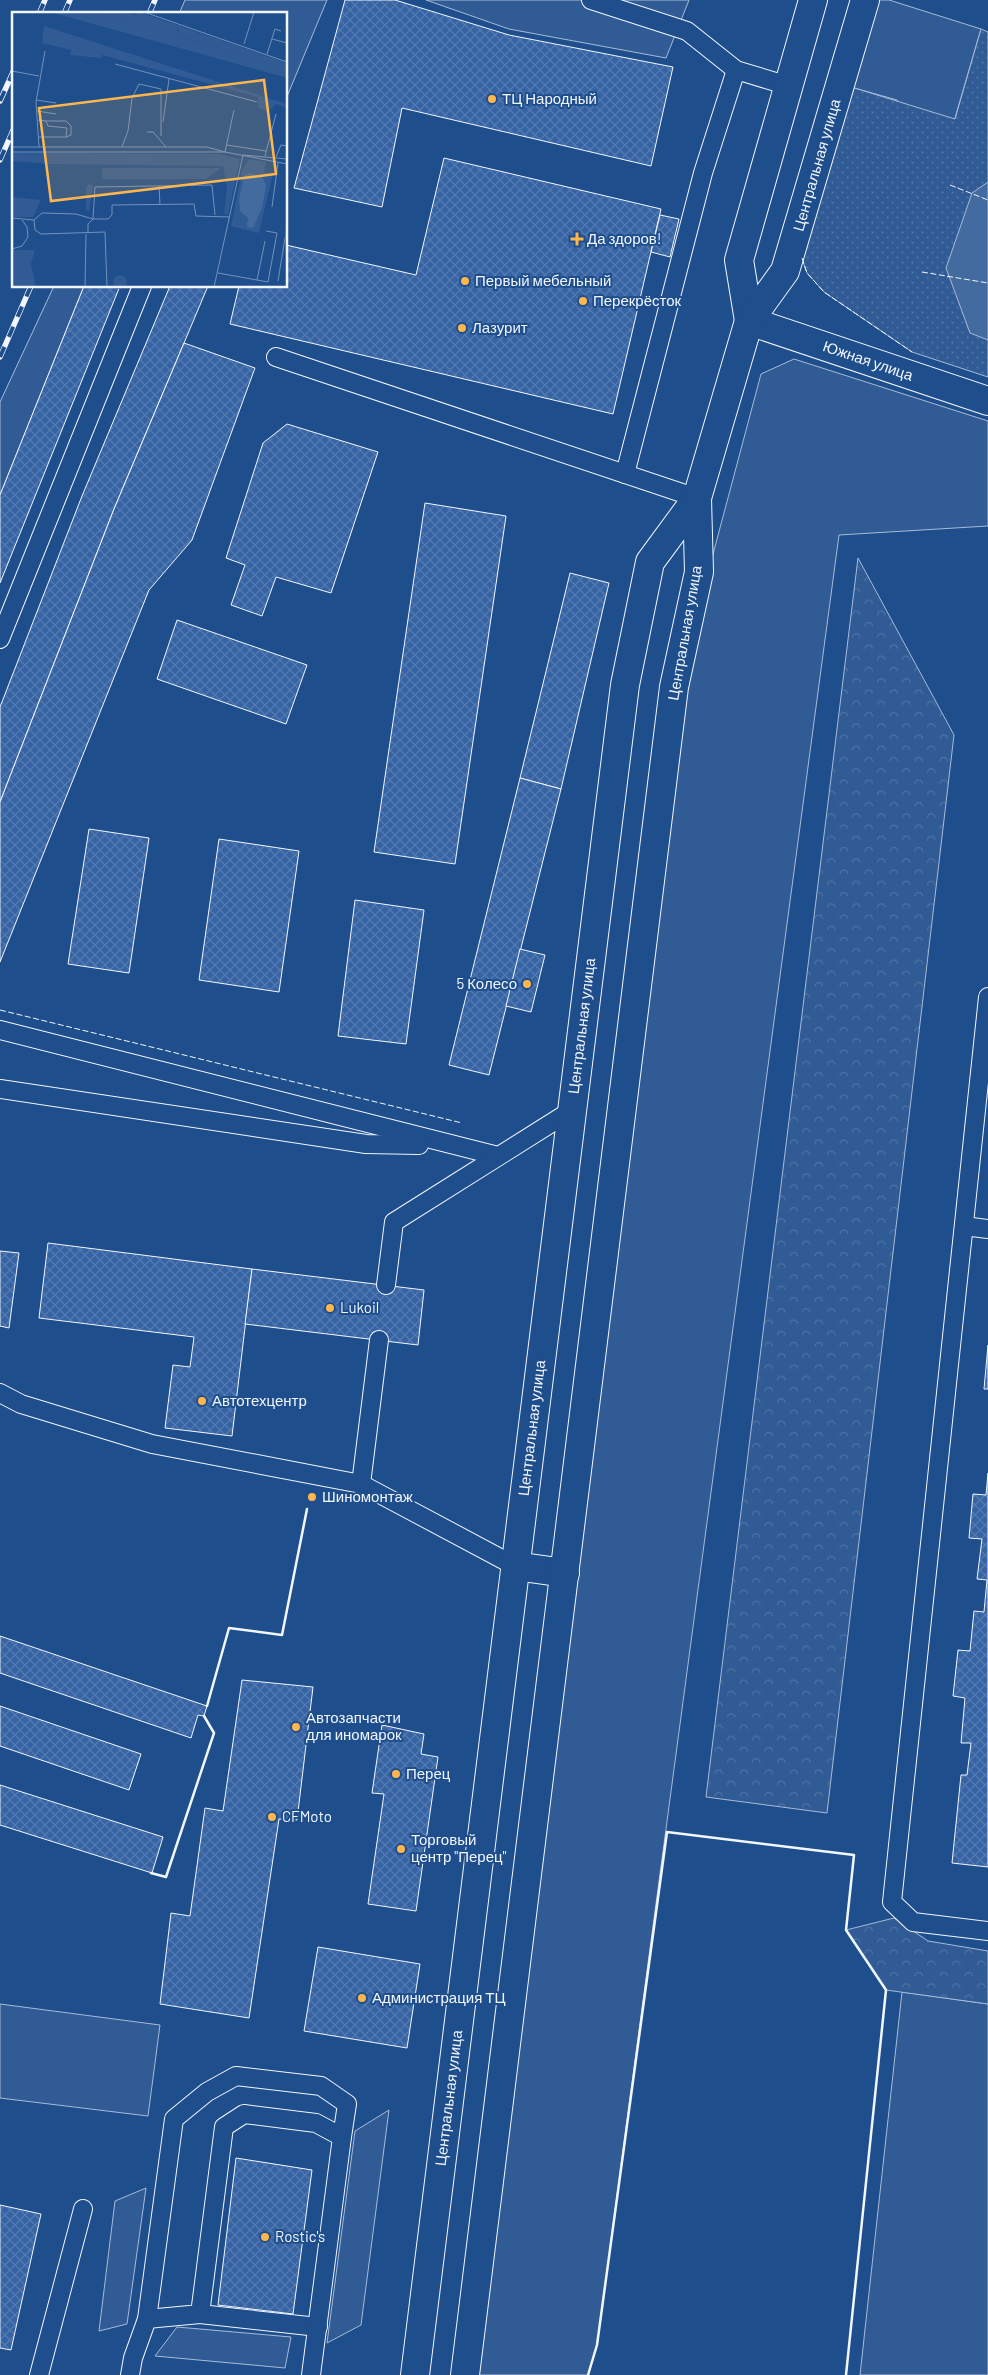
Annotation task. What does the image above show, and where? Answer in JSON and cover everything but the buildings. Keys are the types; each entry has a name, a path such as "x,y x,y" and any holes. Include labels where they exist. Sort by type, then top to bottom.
{"main road":[{"name":"Центральная улица","path":"749,321 739,260 813,0"},
{"name":"Центральная улица","path":"465,2375 674,687 699,572 697,498 749,321 786,271 865,0"},
{"name":"Южная улица","path":"749,321 988,401"},
{"name":"Центральная улица","path":"415,2375 627,675 650,562 697,498"},
{"path":"515,1566 565,1573"}],"lane":[{"path":"591,0 687,31 736,70 789,86"},
{"path":"625,474 703,174 736,70"},
{"path":"0,639 141,288"},
{"path":"276,357 697,498"},
{"path":"988,997 892,1902 913,1922 988,1931"},
{"path":"0,1030 452,1146 498,1156"},
{"path":"0,1089 366,1144 452,1146"},
{"path":"386,1285 394,1222 572,1110"},
{"path":"964,1226 988,1229"},
{"path":"361,1484 379,1340"},
{"path":"0,1393 21,1404 152,1444 361,1484 515,1566"},
{"path":"130,2375 133,2358 147,2319 174,2119 207,2092 236,2076 321,2086 347,2104 311,2375"},
{"path":"200,2314 224,2127 244,2114 316,2123 342,2137"},
{"path":"40,2375 82,2209"},
{"path":"147,2319 200,2314 318,2327"}],"shaded area":[{"path":"185,0 327,0 288,94 288,12 180,12"},
{"path":"426,0 689,0 666,58 509,29"},
{"path":"878,0 889,0 981,29 955,118 950,185 897,100 851,87"},
{"path":"988,182 988,340 970,333 946,268 972,193"},
{"path":"53,288 83,288 0,495 0,402"},
{"path":"794,359 988,421 988,526 839,535 597,2345 588,2375 475,2375 684,688 708,573 761,374"},
{"path":"902,1992 988,2004 988,2375 860,2375"},
{"path":"0,2004 160,2025 148,2116 0,2098"},
{"path":"389,2110 361,2325 327,2343 355,2131"},
{"path":"146,2188 127,2324 99,2331 115,2201"},
{"path":"177,2327 291,2337 285,2368 155,2356"}],"green space":[{"path":"981,29 988,32 988,377 912,352 824,292 807,273 802,259 851,87 955,119"},
{"path":"858,558 954,735 827,1813 706,1797"},
{"path":"894,1918 928,1941 988,1951 988,2004 886,1990 846,1930"}],"railway":[{"path":"40,12 45,0"},
{"path":"65,12 70,0"},
{"path":"150,12 155,0"},
{"path":"0,101 12,74"},
{"path":"0,160 12,133"},
{"path":"0,357 30,288"}],"fence":[{"path":"950,185 988,200"},
{"path":"802,258 807,273 824,292 912,352"},
{"path":"922,272 988,283"},
{"path":"0,1010 462,1123"}],"wall":[{"path":"207,1706 229,1628 282,1635 307,1509"},
{"path":"151,1873 166,1877 214,1733 204,1716"},
{"path":"588,2375 597,2345 667,1832 854,1855 846,1930 886,1990 846,2375"}],"place":[{"name":"ТЦ Народный","path":"492,99"},
{"name":"Да здоров!","path":"577,239"},
{"name":"Первый мебельный","path":"465,281"},
{"name":"Перекрёсток","path":"583,301"},
{"name":"Лазурит","path":"462,328"},
{"name":"5 Колесо","path":"527,984"},
{"name":"Lukoil","path":"330,1308"},
{"name":"Автотехцентр","path":"202,1401"},
{"name":"Шиномонтаж","path":"312,1497"},
{"name":"Автозапчасти для иномарок","path":"296,1727"},
{"name":"Перец","path":"396,1774"},
{"name":"CFMoto","path":"272,1817"},
{"name":"Торговый центр \"Перец\"","path":"401,1849"},
{"name":"Администрация ТЦ","path":"362,1998"},
{"name":"Rostic's","path":"265,2237"}]}
